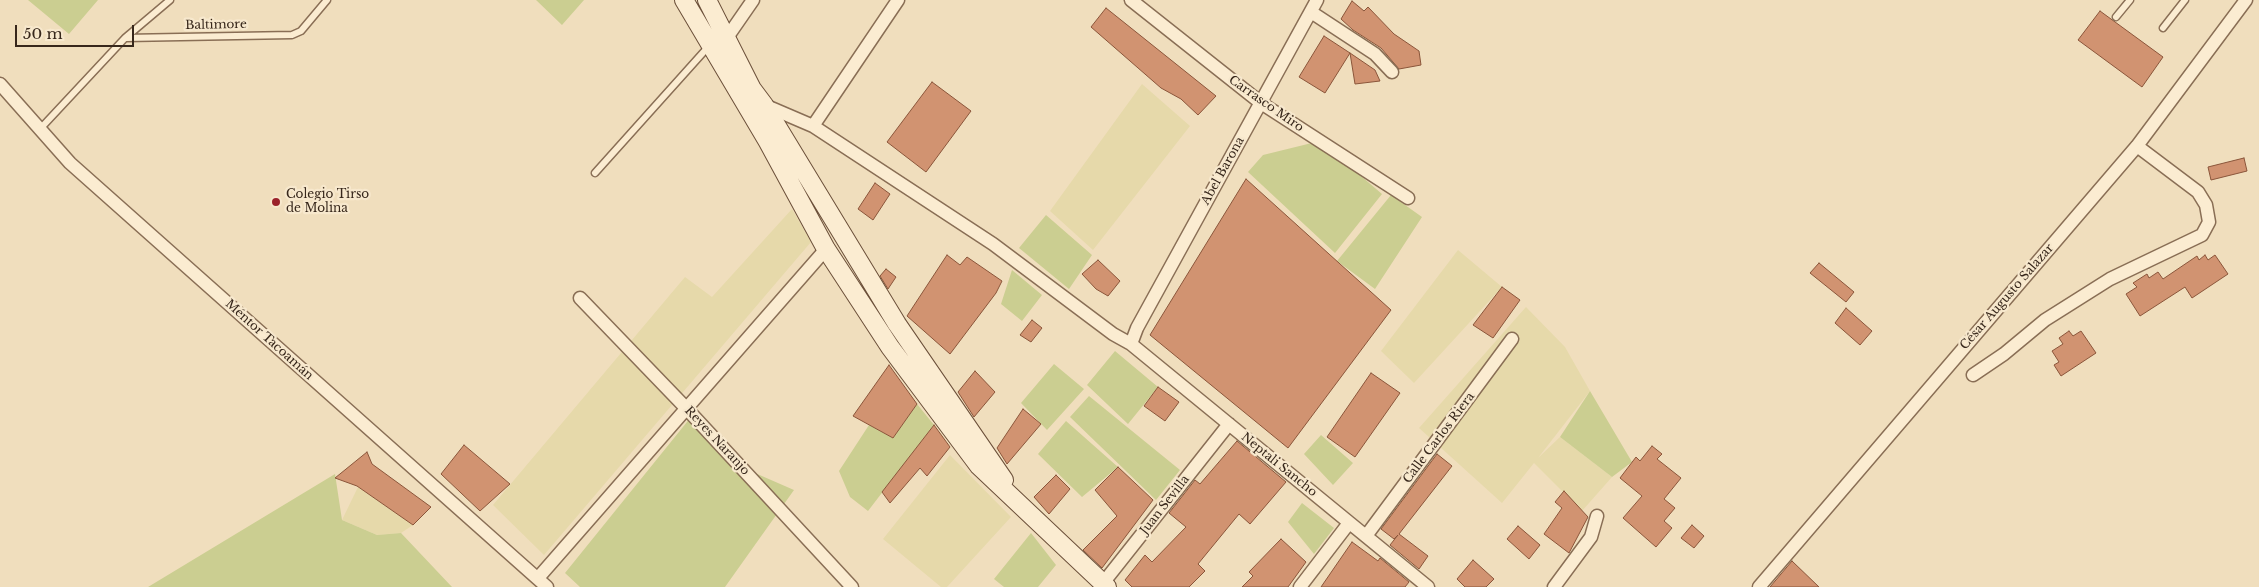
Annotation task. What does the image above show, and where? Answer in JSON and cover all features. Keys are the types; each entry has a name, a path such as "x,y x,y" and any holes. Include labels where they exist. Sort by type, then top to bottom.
{"street":[{"path":"684,0 709,46 768,142 826,249 890,347 978,466 1021,505 1103,586"},
{"path":"707,0 752,89 764,105 897,324 1021,505"},
{"path":"726,39 753,0"},
{"path":"813,126 898,0"},
{"name":"Carrasco Miro","path":"1131,0 1261,103 1408,198"},
{"name":"Abel Barona","path":"1131,344 1137,328 1317,0"},
{"name":"César Augusto Salazar","path":"1759,587 2137,146 2246,0"},
{"path":"1311,12 1368,49 1392,72"},
{"name":"Méntor Tacoamán","path":"2,91 70,163 542,583"},
{"name":"Neptali Sancho","path":"764,105 813,126 993,244 1113,334 1131,344 1428,587"},
{"path":"1974,375 2004,354 2045,320 2094,290 2202,235 2209,222 2206,205 2198,192 2137,146"},
{"path":"542,583 686,408 826,249"},
{"name":"Reyes Naranjo","path":"580,298 686,408 852,587"},
{"name":"Calle Carlos Riera","path":"1366,536 1512,339"},
{"name":"Juan Sevilla","path":"1103,586 1229,424"},
{"path":"1554,587 1591,537 1597,516"},
{"path":"1300,587 1349,523"}],"lane":[{"path":"40,130 126,38 170,0"},
{"name":"Baltimore","path":"126,38 292,35 301,30 327,0"},
{"path":"2116,17 2130,0"},
{"path":"2163,28 2185,0"},
{"path":"595,173 709,46"}],"shaded area":[{"path":"1142,84 1190,126 1093,250 1050,211"},
{"path":"792,209 811,242 544,555 493,505 685,277 712,297"},
{"path":"1458,250 1502,287 1414,383 1381,351"},
{"path":"1526,307 1565,347 1590,391 1538,458 1560,437 1612,477 1582,511 1534,463 1502,503 1419,428"},
{"path":"950,455 1011,517 947,587 941,587 883,539"},
{"path":"358,487 413,525 401,533 377,535 342,520"}],"green space":[{"path":"28,0 98,0 69,34"},
{"path":"536,0 584,0 562,25"},
{"path":"1320,141 1382,194 1335,253 1248,172 1263,155"},
{"path":"1391,195 1422,217 1375,289 1337,261"},
{"path":"1046,215 1092,255 1069,289 1019,248"},
{"path":"1012,270 1042,295 1022,321 1001,304"},
{"path":"1115,351 1158,387 1128,424 1087,385"},
{"path":"1054,364 1084,389 1047,430 1021,403"},
{"path":"1590,391 1632,462 1612,477 1560,437"},
{"path":"1089,396 1180,470 1156,500 1070,417"},
{"path":"917,404 934,425 868,511 850,497 839,471 869,425 893,438"},
{"path":"691,417 732,463 794,490 725,587 580,587 565,573"},
{"path":"1066,421 1118,467 1082,497 1038,454"},
{"path":"1321,435 1353,463 1333,485 1304,454"},
{"path":"335,474 342,520 377,535 401,533 452,587 148,587"},
{"path":"1302,503 1334,528 1314,554 1288,522"},
{"path":"1031,533 1056,565 1038,587 1004,587 994,579"}],"building":[{"path":"1352,1 1364,11 1368,7 1394,34 1419,51 1421,65 1399,69 1381,48 1353,30 1341,19"},
{"path":"1106,8 1216,96 1198,115 1181,99 1161,88 1091,27"},
{"path":"2100,11 2163,57 2142,87 2078,40"},
{"path":"1324,36 1350,53 1325,93 1299,77"},
{"path":"1350,53 1375,70 1380,81 1355,84"},
{"path":"932,82 971,111 926,172 887,142"},
{"path":"2244,158 2247,171 2211,180 2208,167"},
{"path":"1246,179 1391,310 1288,448 1150,335"},
{"path":"875,183 890,194 873,220 858,209"},
{"path":"947,255 960,265 967,257 1002,281 996,293 950,354 907,316"},
{"path":"2205,255 2208,260 2215,255 2228,274 2192,298 2185,287 2140,316 2126,294 2137,287 2133,283 2147,274 2149,278 2158,272 2163,279 2197,256 2199,260"},
{"path":"1098,260 1120,281 1108,296 1096,289 1082,274"},
{"path":"1819,263 1854,292 1846,302 1810,273"},
{"path":"886,269 896,277 888,289 880,276"},
{"path":"1502,287 1520,300 1493,338 1473,325"},
{"path":"1846,308 1872,331 1860,345 1835,323"},
{"path":"1032,320 1042,328 1031,342 1020,335"},
{"path":"2069,331 2073,336 2081,331 2096,353 2061,376 2054,365 2059,362 2052,351 2063,344 2059,338"},
{"path":"889,365 917,404 893,438 853,416"},
{"path":"975,371 995,392 974,417 958,392"},
{"path":"1371,373 1400,393 1355,457 1327,437"},
{"path":"1158,387 1179,402 1165,421 1144,406"},
{"path":"1023,409 1041,424 1007,464 997,448"},
{"path":"934,425 950,447 927,476 920,468 890,503 882,492"},
{"path":"1237,441 1286,482 1250,524 1239,514 1198,564 1205,571 1189,587 1132,587 1125,580 1145,555 1152,562 1186,527 1169,513 1195,480 1200,484"},
{"path":"464,445 510,484 480,511 441,474"},
{"path":"1652,446 1662,454 1657,459 1681,478 1664,499 1675,508 1664,521 1672,528 1656,547 1623,518 1642,496 1620,478 1636,457 1640,461"},
{"path":"367,452 372,464 431,507 413,525 357,486 335,478"},
{"path":"1437,454 1452,466 1399,534 1428,556 1419,569 1390,545 1398,535 1394,539 1381,529"},
{"path":"1118,467 1153,500 1102,568 1083,550 1117,516 1095,490"},
{"path":"1056,475 1070,489 1049,514 1034,497"},
{"path":"1564,491 1588,517 1569,553 1544,534 1562,508 1555,502"},
{"path":"1692,525 1704,536 1694,548 1681,538"},
{"path":"1518,526 1540,545 1529,559 1507,539"},
{"path":"1281,539 1306,562 1288,587 1242,587 1253,576 1249,572"},
{"path":"1352,542 1378,561 1380,558 1409,582 1405,587 1321,587"},
{"path":"1473,560 1494,579 1486,587 1465,587 1457,579"},
{"path":"1792,561 1819,587 1770,587"}],"place":[{"name":"Colegio Tirso de Molina","path":"276,202"}]}
